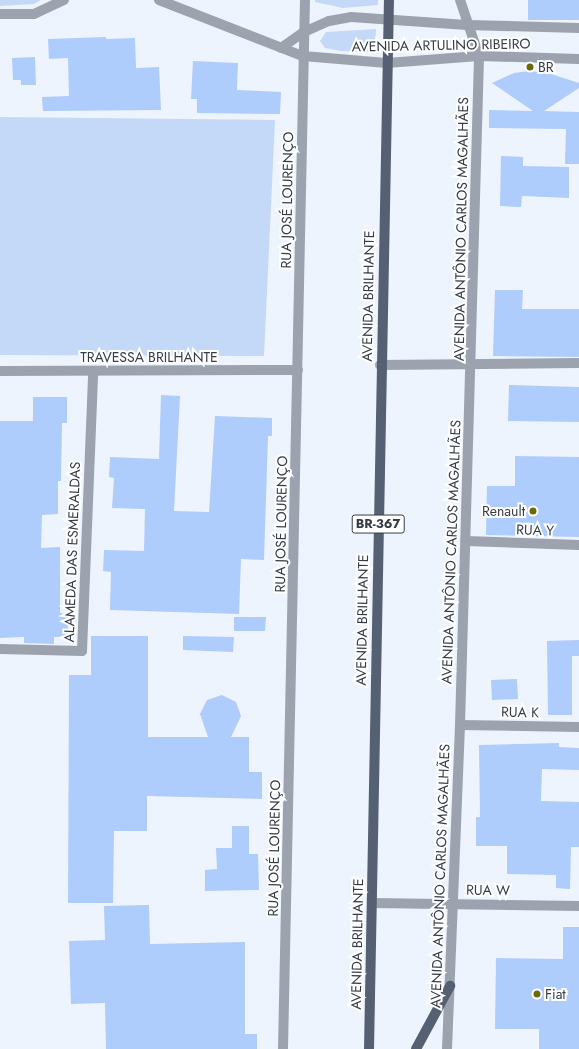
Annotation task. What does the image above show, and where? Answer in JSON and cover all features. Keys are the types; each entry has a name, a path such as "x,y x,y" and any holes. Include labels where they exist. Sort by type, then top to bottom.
{"main road":[{"name":"AVENIDA BRILHANTE","path":"370,1049 380,365 389,0"},
{"path":"416,1049 450,986"}],"street":[{"path":"0,14 34,14 64,0"},
{"name":"AVENIDA ARTULINO RIBEIRO","path":"159,0 303,56 387,63 479,56 579,59"},
{"name":"RUA JOSÉ LOURENÇO","path":"283,1049 305,0"},
{"path":"460,0 466,25 479,56"},
{"name":"AVENIDA ARTULINO RIBEIRO","path":"280,48 304,32 329,21 351,17 388,18 466,25 579,28"},
{"name":"AVENIDA ANTÔNIO CARLOS MAGALHÃES","path":"447,1049 466,542 479,56"},
{"path":"380,365 579,363"},
{"name":"TRAVESSA BRILHANTE","path":"0,371 93,372 298,370"},
{"name":"ALAMEDA DAS ESMERALDAS","path":"0,650 82,651 93,372"},
{"name":"RUA Y","path":"466,542 579,545"},
{"name":"RUA K","path":"460,725 579,727"},
{"name":"RUA W","path":"372,903 579,906"}],"shaded area":[{"path":"0,0 41,0 34,4 0,6"},
{"path":"315,0 378,0 378,5 343,8 315,2"},
{"path":"376,29 375,52 341,51 325,48 320,41 326,32"},
{"path":"0,117 275,120 264,356 0,355"}],"building":[{"path":"528,0 579,0 579,20 528,20"},
{"path":"106,37 106,39 135,38 136,68 159,67 161,110 43,111 42,97 69,96 68,58 49,59 48,39"},
{"path":"35,57 36,85 21,85 21,80 13,80 12,58"},
{"path":"193,61 238,63 237,90 281,92 280,114 197,113 197,99 191,99"},
{"path":"529,71 548,73 579,83 579,88 544,111 579,112 579,164 565,164 566,129 489,128 489,110 533,111 492,83 514,73"},
{"path":"501,156 523,157 523,166 569,167 569,198 522,196 521,207 500,206"},
{"path":"495,290 523,290 522,309 579,309 579,357 493,356"},
{"path":"509,385 579,387 579,422 508,421"},
{"path":"161,395 180,396 174,511 209,512 215,416 272,418 272,436 268,436 264,560 241,559 239,614 110,610 111,572 103,571 104,550 144,551 145,509 112,508 114,478 109,477 110,457 159,459"},
{"path":"33,397 67,397 67,423 62,423 61,481 58,481 58,514 42,515 41,548 60,547 60,613 68,613 68,637 54,637 54,644 24,643 24,637 0,638 0,421 33,421"},
{"name":"Renault","path":"515,456 579,457 579,537 486,535 487,486 515,486"},
{"path":"234,617 266,617 265,631 234,631"},
{"path":"91,636 148,636 148,737 208,737 200,714 207,700 222,695 236,702 241,716 231,737 249,737 249,772 262,772 262,799 147,796 147,831 114,831 113,903 68,903 69,675 91,675"},
{"path":"183,636 234,637 233,652 183,650"},
{"path":"579,640 579,656 572,656 572,715 548,715 547,641"},
{"path":"517,679 518,699 492,700 491,680"},
{"path":"559,743 559,747 579,748 579,770 542,769 541,801 579,802 579,847 571,847 570,889 556,888 556,875 507,874 507,846 476,846 476,817 480,817 479,745"},
{"path":"232,826 249,826 249,854 258,854 259,890 205,891 205,870 217,869 216,848 232,848"},
{"path":"149,905 150,944 245,942 245,1034 257,1034 257,1049 106,1049 105,1003 71,1004 69,941 105,940 104,906"},
{"name":"Fiat","path":"563,927 579,927 579,1049 539,1049 539,1029 495,1029 496,958 563,959"}],"place":[{"name":"BR","path":"530,67"},
{"name":"Renault","path":"533,511"},
{"name":"Fiat","path":"537,994"}]}
